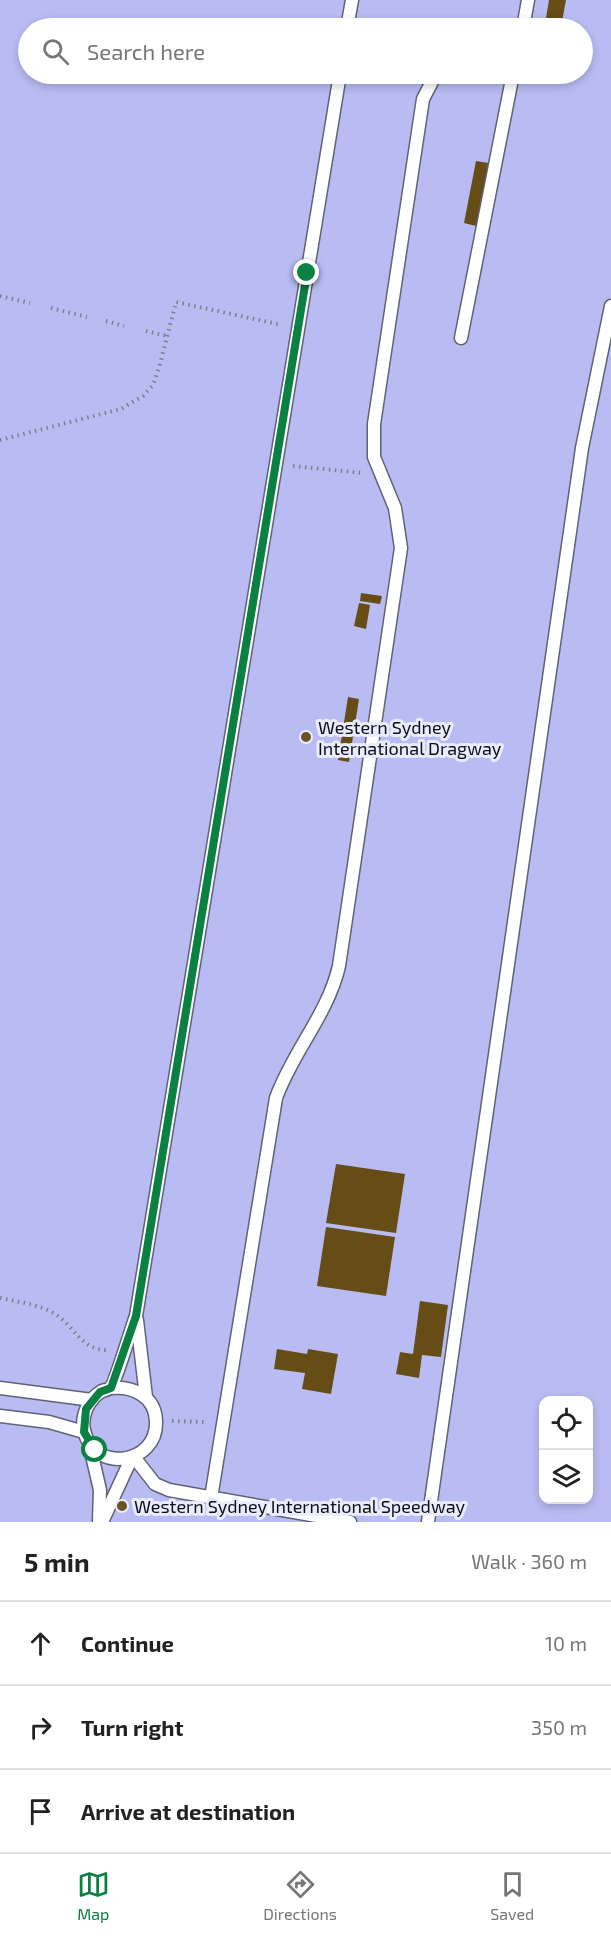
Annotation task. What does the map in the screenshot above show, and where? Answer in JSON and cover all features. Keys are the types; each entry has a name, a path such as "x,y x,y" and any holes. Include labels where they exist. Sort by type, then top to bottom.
{"lane":[{"path":"349,18 352,0"},
{"path":"525,18 528,0"},
{"path":"111,1388 136,1316 338,84"},
{"path":"211,1498 276,1098 300,1044 328,1003 339,966 401,549 395,508 374,457 374,424 423,99 431,84"},
{"path":"461,338 511,84"},
{"path":"428,1522 582,447 611,306"},
{"path":"100,1522 133,1457 152,1442 156,1431 155,1413 146,1397 136,1316"},
{"path":"0,1388 92,1400"},
{"path":"100,1522 100,1490 86,1437 86,1409 92,1400 111,1388 136,1390 146,1397"},
{"path":"0,1416 49,1422 86,1437 103,1456 113,1459 133,1457"},
{"path":"133,1457 155,1484 169,1490 350,1522"}],"path":[{"path":"0,297 30,303"},
{"path":"0,440 132,404 153,385 176,302 286,326"},
{"path":"51,308 87,317"},
{"path":"106,321 124,326"},
{"path":"146,331 167,336"},
{"path":"289,465 360,473"},
{"path":"0,1298 48,1310 67,1324 82,1343 93,1348 116,1350"},
{"path":"171,1421 216,1423"}],"shaded area":[{"name":"Western Sydney International Dragway","path":"0,0 611,0 611,1522 0,1522"}],"building":[{"path":"549,0 566,0 563,18 546,18"},
{"path":"476,161 489,163 476,226 464,223"},
{"path":"361,593 382,596 380,604 360,601"},
{"path":"359,603 370,605 366,629 354,626"},
{"path":"348,697 359,699 349,762 338,760"},
{"path":"336,1164 405,1174 396,1233 326,1223"},
{"path":"326,1227 395,1237 386,1296 317,1286"},
{"path":"420,1301 448,1305 441,1357 422,1355 419,1378 396,1374 400,1352 413,1354"},
{"path":"277,1349 307,1354 308,1349 338,1354 331,1394 302,1389 305,1373 274,1369"}],"place":[{"name":"Western Sydney International Dragway","path":"306,737"},
{"name":"Western Sydney International Speedway","path":"122,1506"}],"route":[{"path":"95,1450 88,1442 83,1420 92,1400 100,1392 111,1388 136,1316 307,273"}]}
